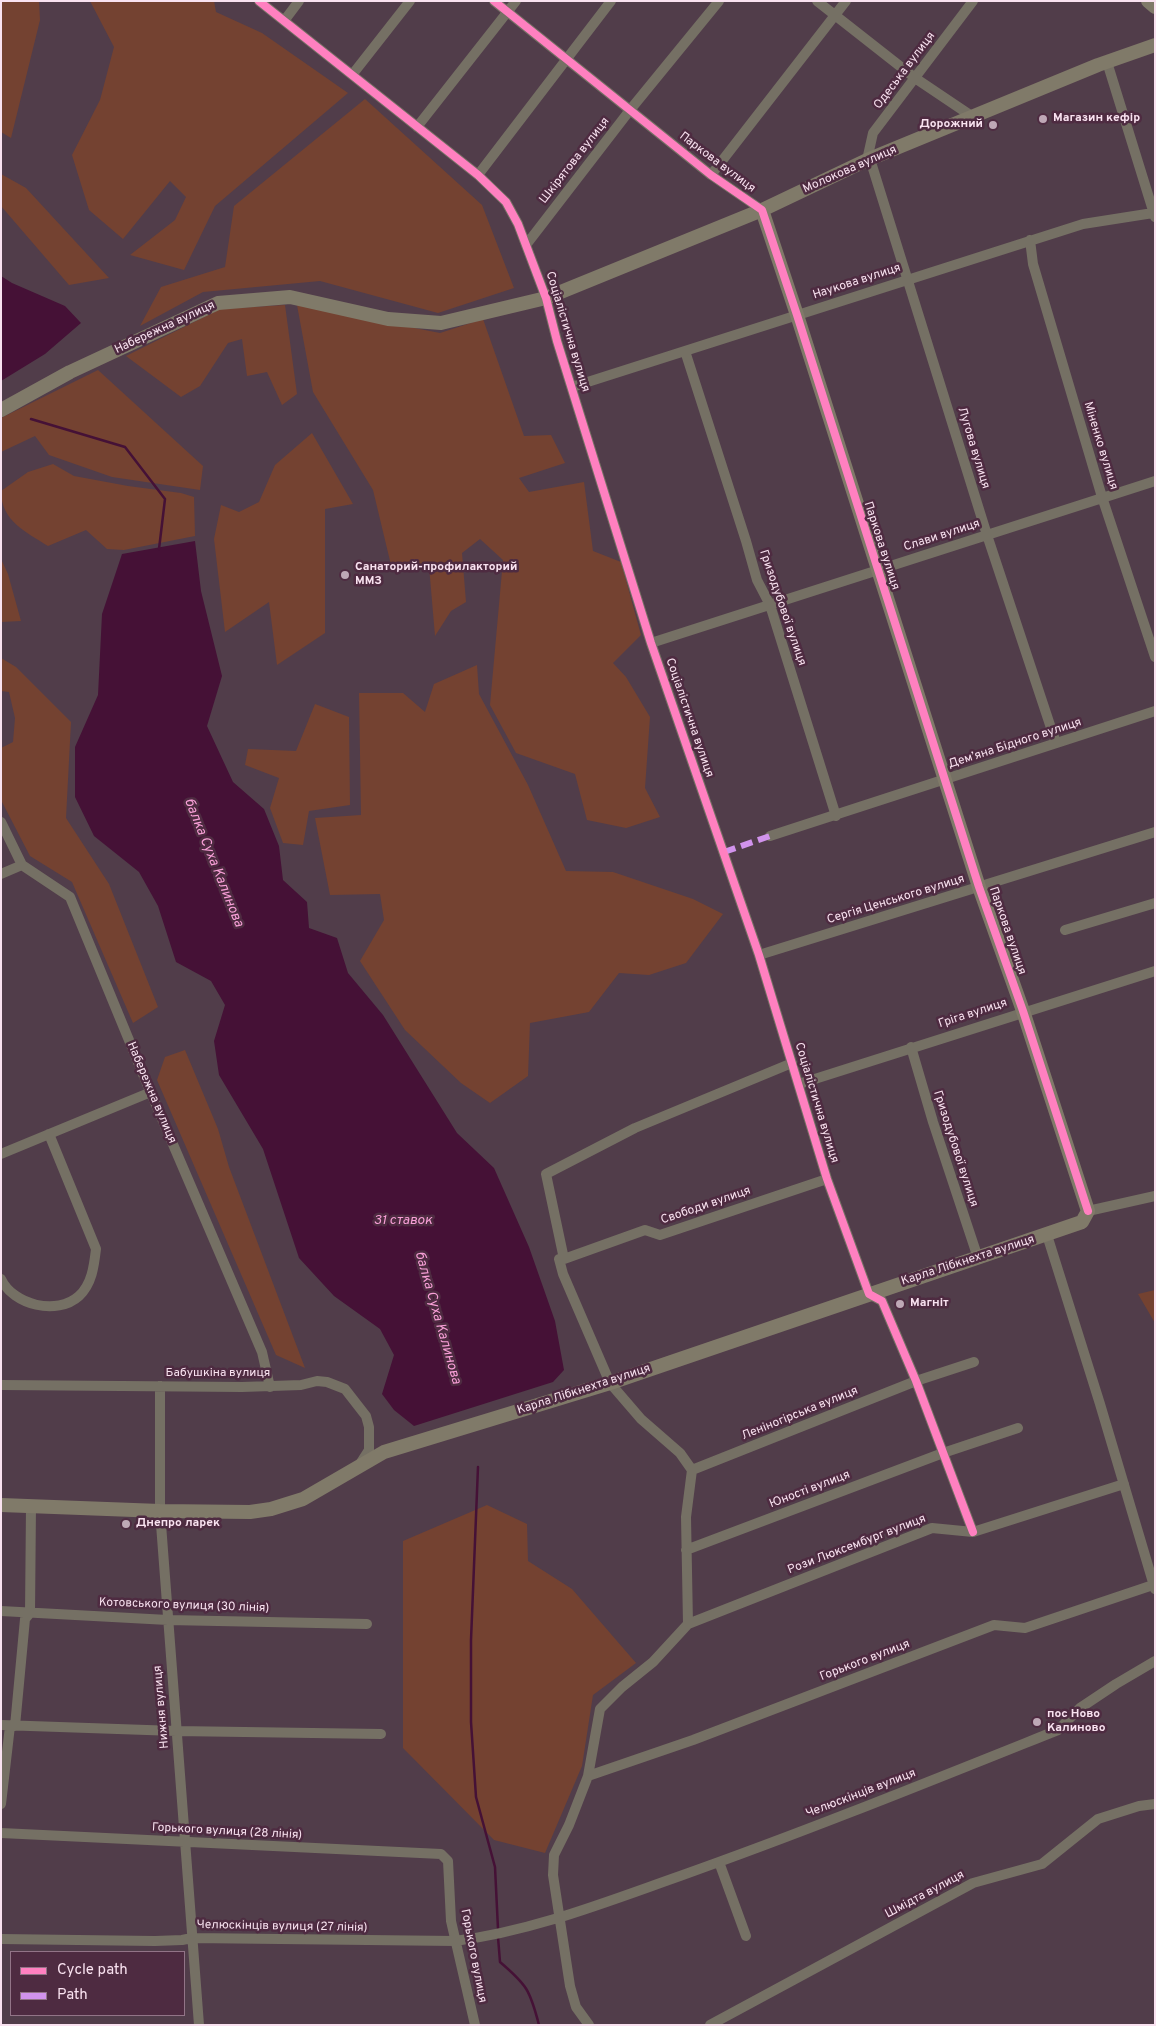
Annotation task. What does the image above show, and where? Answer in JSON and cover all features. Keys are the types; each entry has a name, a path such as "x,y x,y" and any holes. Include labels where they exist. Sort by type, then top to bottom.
{"street":[{"name":"Соціалістична вулиця","path":"259,1 478,175 506,202 518,224 546,298 557,341 651,642 759,955 828,1179 869,1294 882,1301 916,1381 973,1532"},
{"path":"284,20 299,1"},
{"path":"352,75 410,1"},
{"name":"Паркова вулиця","path":"494,1 711,175 762,210 945,780 1088,1211"},
{"path":"417,127 516,1"},
{"path":"478,175 565,59 612,1"},
{"name":"Шкірятова вулиця","path":"526,245 630,110 720,1"},
{"path":"817,1 915,78 973,117"},
{"path":"711,175 846,1"},
{"name":"Одеська вулиця","path":"868,160 872,133 974,1"},
{"path":"1148,1 1155,6"},
{"name":"Молокова вулиця","path":"546,298 762,210 868,160 1155,44"},
{"path":"1107,62 1154,215"},
{"name":"Лугова вулиця","path":"868,160 987,535 1056,743"},
{"name":"Наукова вулиця","path":"572,387 1083,224 1154,215"},
{"name":"Міненко вулиця","path":"1030,240 1033,264 1102,497 1155,657"},
{"name":"Набережна вулиця","path":"1,410 70,372 218,303 290,297 388,319 441,323 546,298"},
{"name":"Гризодубової вулиця","path":"685,351 757,580 770,605 836,816"},
{"name":"Слави вулиця","path":"651,642 1155,481"},
{"name":"Дем’яна Бідного вулиця","path":"770,836 1155,711"},
{"path":"1,822 22,865 1,874"},
{"name":"Сергія Ценського вулиця","path":"759,955 1155,832"},
{"name":"Набережна вулиця","path":"22,865 70,897 262,1352 270,1386"},
{"path":"1066,930 1155,903"},
{"name":"Гріга вулиця","path":"799,1084 1023,1011 1155,971"},
{"name":"Гризодубової вулиця","path":"910,1047 978,1258"},
{"path":"589,2025 576,2008 574,2000 564,1950 553,1875 554,1855 569,1825 588,1776 600,1709 622,1687 653,1662 688,1624 686,1517 692,1470 680,1453 641,1419 610,1382 563,1274 559,1259 564,1259 546,1174 635,1128 792,1064"},
{"path":"1,1154 151,1092"},
{"path":"1,1279 5,1287 18,1297 33,1304 50,1306 65,1304 79,1296 89,1283 96,1249 49,1134"},
{"name":"Свободи вулиця","path":"564,1259 645,1230 660,1235 828,1179"},
{"name":"Карла Лібкнехта вулиця","path":"1,1505 160,1511 250,1512 271,1510 303,1499 384,1452 610,1382 1047,1235 1082,1222 1088,1211 1155,1196"},
{"path":"1047,1235 1154,1587"},
{"name":"Леніногірська вулиця","path":"692,1470 916,1381 974,1362"},
{"name":"Бабушкіна вулиця","path":"1,1385 270,1386 327,1382 345,1389 366,1416 369,1427 369,1450 359,1465"},
{"name":"Нижня вулиця","path":"160,1386 160,1511 199,2025"},
{"name":"Юності вулиця","path":"686,1550 943,1453 1018,1428"},
{"name":"Рози Люксембург вулиця","path":"688,1624 932,1528 973,1532 1124,1484"},
{"path":"1,1804 9,1726 25,1619 30,1613 31,1506"},
{"name":"Горького вулиця","path":"588,1776 693,1740 994,1625 1025,1628 1154,1587"},
{"name":"Котовського вулиця (30 лiнiя)","path":"1,1611 168,1620 366,1624"},
{"name":"Челюскінців вулиця","path":"560,1919 719,1862 1058,1730 1080,1708 1155,1661"},
{"path":"9,1726 381,1734"},
{"name":"Шмідта вулиця","path":"710,2025 972,1883 1042,1864 1098,1819 1139,1806 1155,1804"},
{"name":"Горького вулиця (28 лiнiя)","path":"1,1834 441,1854 448,1861"},
{"name":"Горького вулиця","path":"448,1861 451,1921 475,2025"},
{"path":"719,1862 746,1936"},
{"name":"Челюскінців вулиця (27 лiнiя)","path":"1,1938 154,1941 192,1938 455,1941 487,1937 560,1919"}],"shaded area":[{"path":"1,1 39,1 40,20 11,138 1,132"},
{"path":"90,1 214,1 216,12 262,33 348,93 215,206 184,270 130,255 175,220 186,197 170,181 123,239 89,210 72,155 100,100 114,47"},
{"path":"365,99 482,205 514,288 438,313 320,281 203,292 140,326 161,287 225,267 234,206"},
{"path":"1,174 26,188 109,278 69,285 1,206"},
{"path":"285,305 297,394 282,405 267,372 247,376 242,339 228,343 200,386 181,397 126,356 220,309"},
{"path":"297,305 440,333 483,319 524,436 551,435 565,463 519,478 529,492 584,482 593,551 621,562 641,635 613,663 626,677 650,717 645,788 660,817 626,828 587,820 575,774 516,753 490,705 503,560 480,539 462,553 466,602 451,611 435,636 429,566 391,565 373,490 313,392"},
{"path":"98,370 203,466 200,490 112,477 49,455 35,436 1,452 1,418"},
{"path":"312,433 353,504 325,509 325,633 277,665 269,602 225,632 214,539 221,505 239,512 259,502 275,465"},
{"path":"53,464 74,476 181,493 194,497 195,536 124,550 107,549 86,530 48,546 23,530 10,518 2,501 1,491 28,472"},
{"path":"1,559 8,574 21,621 1,622"},
{"path":"1,658 16,667 71,722 66,818 109,884 158,1007 133,1023 72,882 30,856 1,800 1,748 13,742 15,718 9,692 1,691"},
{"path":"477,665 479,694 528,785 566,871 613,872 693,899 723,914 686,963 649,975 619,973 589,1012 530,1023 528,1076 490,1103 461,1083 405,1030 360,961 384,920 380,894 330,895 315,818 361,815 359,693 403,693 425,712 434,684"},
{"path":"315,704 349,717 350,805 309,811 303,845 283,843 270,808 279,778 245,765 248,749 296,751"},
{"path":"185,1050 218,1129 229,1167 305,1368 276,1355 157,1080 165,1057"},
{"path":"1155,1290 1155,1323 1138,1294"},
{"path":"487,1505 527,1524 528,1561 572,1589 636,1663 593,1695 582,1766 545,1853 494,1840 403,1748 403,1541"}],"water":[{"path":"1,276 12,283 65,306 81,323 45,354 1,381"},
{"name":"31 ставок","path":"195,541 201,591 222,676 207,726 233,782 264,809 279,846 283,880 307,902 309,928 337,938 348,973 383,1015 457,1133 494,1168 529,1247 555,1321 564,1370 553,1382 414,1426 394,1410 382,1394 394,1355 380,1329 334,1296 299,1258 263,1149 219,1075 214,1041 225,1005 211,981 176,962 158,906 139,872 94,836 75,797 75,747 98,695 102,614 122,554"}],"waterway":[{"name":"балка Суха Калинова","path":"31,419 125,447 165,499 159,549"},
{"name":"балка Суха Калинова","path":"478,1467 471,1640 471,1722 476,1797 495,1867 498,1929"},
{"name":"балка Суха Калинова","path":"498,1937 500,1962 526,1989 539,2025"}],"marked path":[{"path":"724,852 770,836"}],"cycle path":[{"path":"259,1 478,175 506,202 518,224 546,298 557,341 651,643 759,955 827,1179 869,1294 882,1301 916,1381 973,1532"},
{"path":"494,1 711,175 762,210 979,887 1023,1011 1088,1211"}],"place":[{"name":"Магазин кефір","path":"1043,119"},
{"name":"Дорожний","path":"993,125"},
{"name":"Санаторий-профилакторий ММЗ","path":"345,575"},
{"name":"Магніт","path":"900,1304"},
{"name":"Днепро ларек","path":"126,1524"},
{"name":"пос Ново Калиново","path":"1037,1722"}]}
